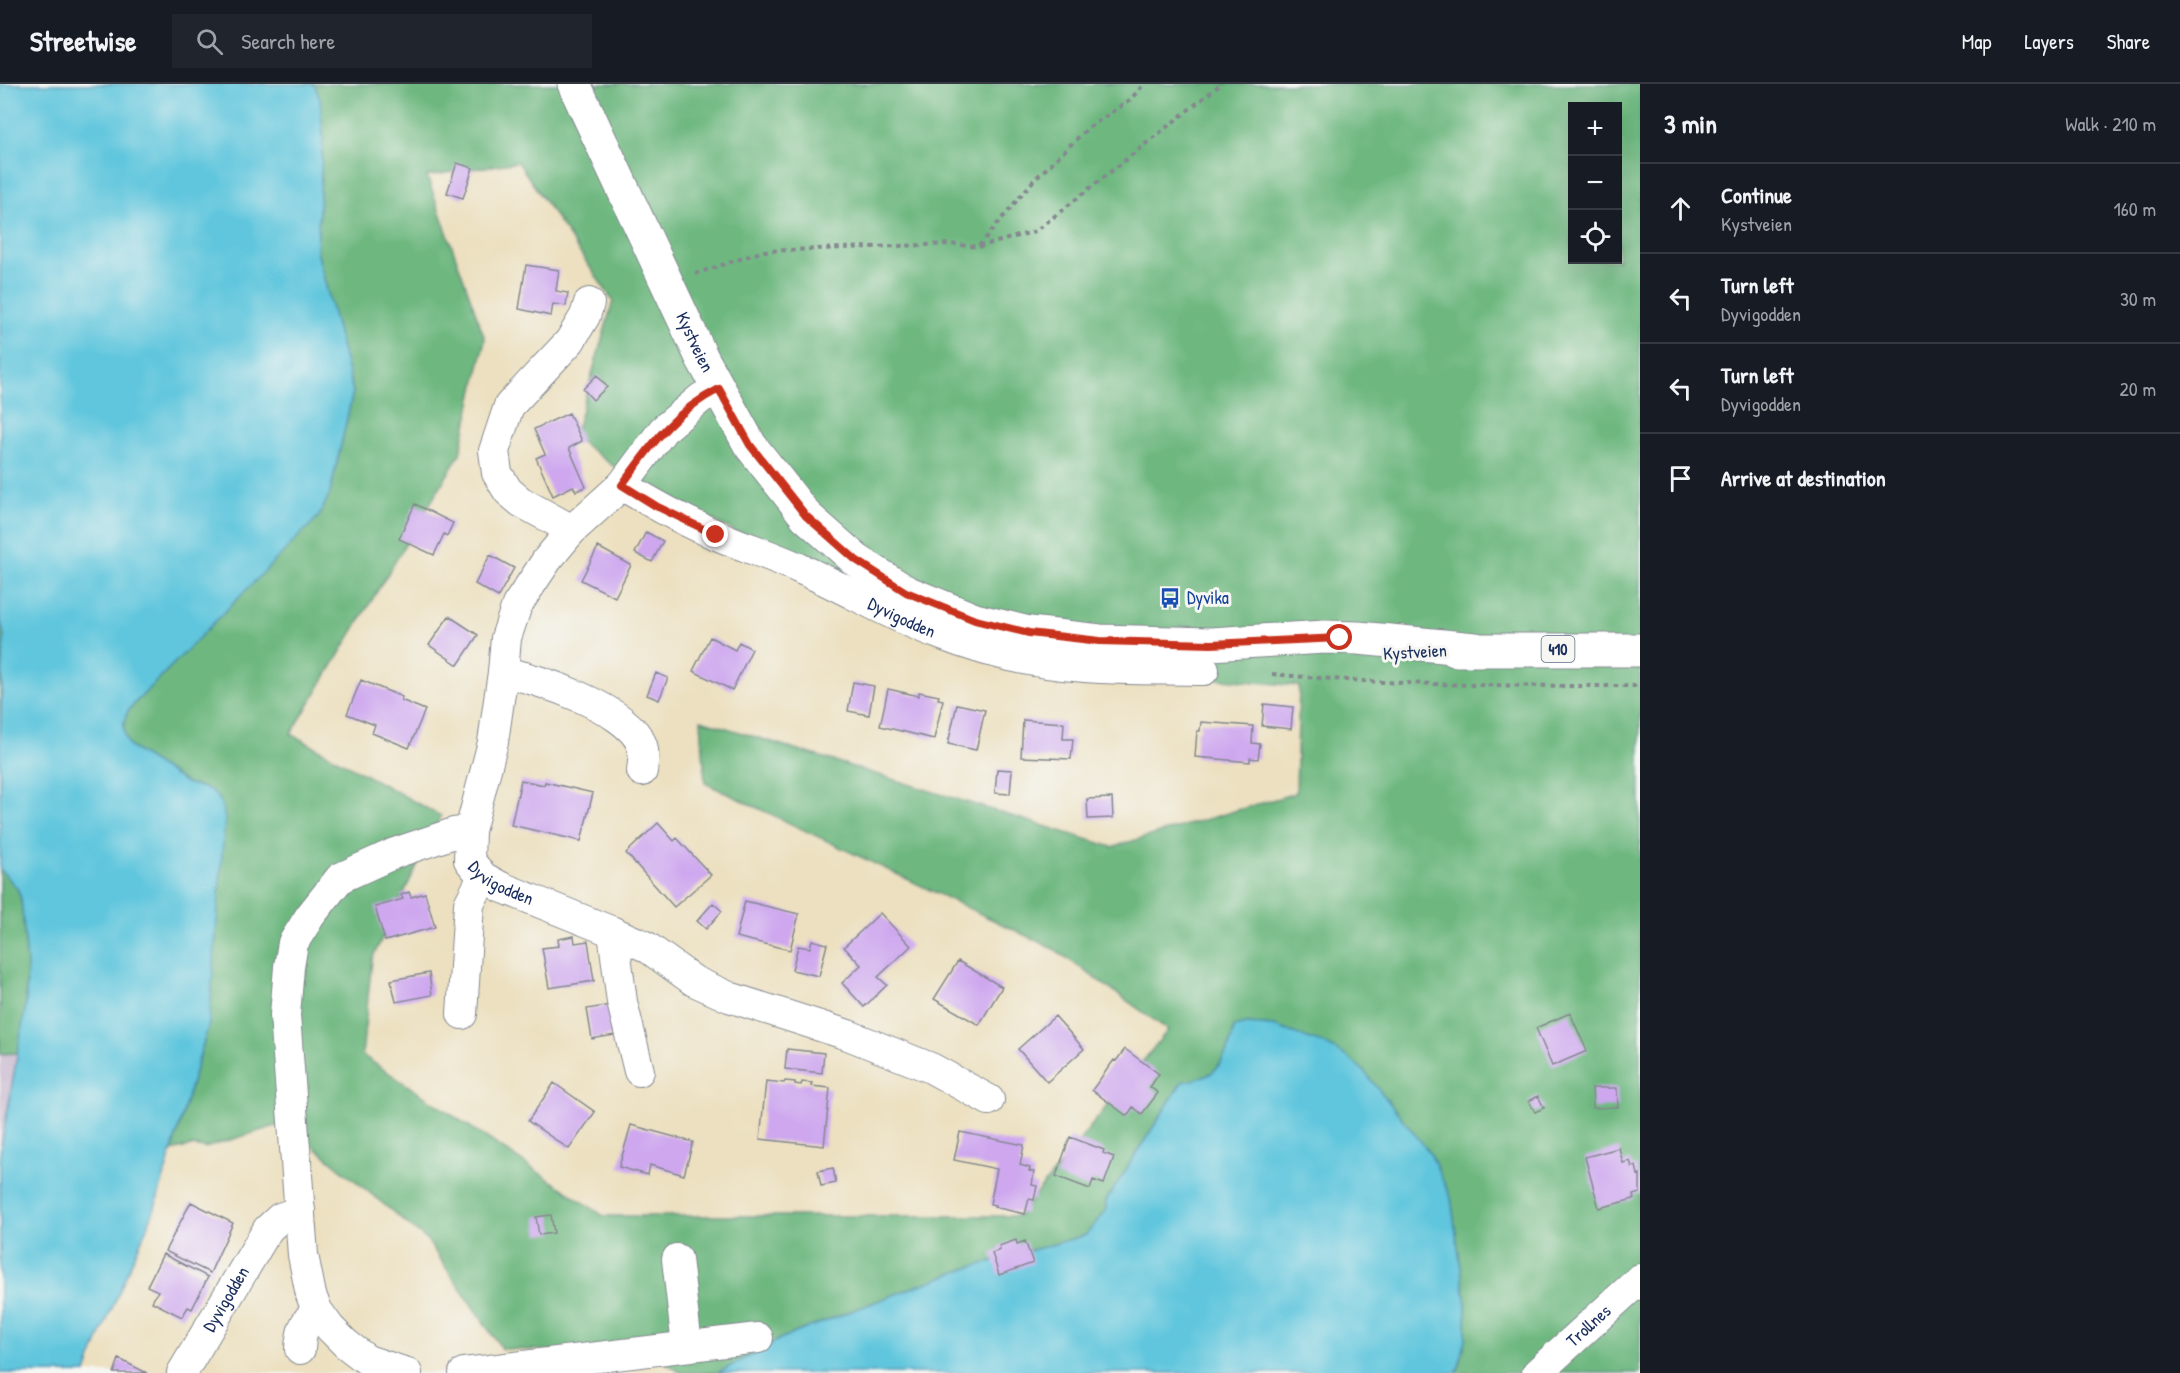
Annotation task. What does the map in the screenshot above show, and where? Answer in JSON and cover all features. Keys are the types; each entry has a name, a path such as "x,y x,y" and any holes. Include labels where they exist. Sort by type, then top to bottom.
{"main road":[{"name":"Kystveien","path":"574,84 702,358 750,445 806,516 856,560 906,592 975,620 1029,633 1208,657 1324,656 1476,649 1640,650"}],"street":[{"path":"572,530 521,502 508,491 497,473 494,451 509,406 570,341 585,316 589,303"},
{"name":"Dyvigodden","path":"719,389 701,398 663,429 622,485 572,530 547,560 517,605 506,638 493,741 470,831 469,860 483,877 501,887 647,947 694,981 729,997 848,1035 931,1068 989,1100"},
{"name":"Dyvigodden","path":"622,485 656,506 716,535 802,569 890,613 939,634 981,648 1035,660 1084,667 1208,657"},
{"path":"503,672 522,676 575,695 619,718 634,731 641,742 642,771"},
{"name":"Dyvigodden","path":"407,1373 367,1360 346,1344 330,1328 310,1295 303,1255 285,1015 289,967 293,943 310,916 340,878 395,853 454,833 470,831"},
{"path":"462,1014 469,904 483,877"},
{"path":"613,932 622,1002 639,1071"},
{"name":"Dyvigodden","path":"182,1373 268,1229 280,1218 300,1211"},
{"path":"677,1259 687,1346"},
{"name":"Trollnes","path":"1537,1373 1640,1279"},
{"path":"300,1349 301,1330 307,1319 317,1310"},
{"path":"464,1373 758,1338"}],"path":[{"path":"978,247 1033,181 1088,128 1130,100 1144,84"},
{"path":"692,275 764,251 951,244 978,247 1036,231 1221,84"},
{"path":"1264,673 1339,681 1640,686"}],"shaded area":[{"path":"19,1053 0,1153 0,1054"}],"green space":[{"path":"312,84 1640,84 1640,1373 1457,1373 1466,1340 1466,1305 1451,1198 1274,1026 1247,1024 1234,1027 1228,1048 1217,1068 1206,1076 1182,1082 1106,1201 1106,1210 1086,1235 965,1269 914,1287 782,1338 718,1373 681,1373 653,1354 502,1349 427,1240 285,1123 205,1148 191,1146 172,1151 209,1024 211,790 186,783 130,747 125,737 124,723 130,708 318,516 330,493 353,392 317,251 323,134 315,86","holes":["518,162 613,301 574,437 639,485 1000,659 1299,686 1296,793 1112,847 701,720 705,783 1054,949 1168,1030 1019,1216 604,1216 362,1055 372,959 441,816 291,734 460,454 485,339 427,176"]},
{"path":"0,618 4,636 0,735"},
{"path":"0,869 17,888 21,899 27,961 26,1003 19,1053 0,1054"}],"water":[{"path":"0,84 312,84 315,86 320,99 323,134 317,251 353,392 330,493 319,516 130,708 125,718 124,732 130,747 186,783 211,790 220,800 225,818 209,1024 154,1211 86,1373 0,1373 0,1153 26,1004 27,961 21,899 17,888 0,869 0,735 4,636 0,618"},
{"path":"1247,1024 1274,1026 1325,1044 1346,1056 1363,1070 1430,1153 1451,1198 1466,1305 1466,1340 1457,1373 718,1373 782,1338 914,1287 965,1269 1086,1235 1106,1210 1106,1201 1182,1082 1212,1073 1225,1055 1234,1027"}],"building":[{"path":"457,163 473,168 463,198 447,193"},
{"path":"526,265 559,270 556,291 568,293 566,306 553,304 551,316 519,309"},
{"path":"597,375 607,387 593,400 583,389"},
{"path":"569,413 582,441 569,448 586,487 576,491 573,486 553,496 536,458 545,454 534,429"},
{"path":"415,504 453,523 447,536 444,534 434,555 399,539"},
{"path":"646,532 663,541 652,562 635,553"},
{"path":"598,547 631,565 615,597 581,580"},
{"path":"490,555 514,568 498,597 475,584"},
{"path":"449,616 478,635 458,665 429,645"},
{"path":"710,637 735,650 739,642 752,649 732,690 693,671"},
{"path":"656,673 668,678 659,700 647,695"},
{"path":"361,680 402,697 401,700 425,710 409,748 372,733 375,725 347,714"},
{"path":"853,682 874,686 869,715 848,711"},
{"path":"888,689 919,696 919,692 939,696 938,699 943,700 934,739 880,726"},
{"path":"957,704 985,710 976,750 948,744"},
{"path":"1264,704 1293,707 1291,729 1262,726"},
{"path":"1023,720 1064,723 1063,739 1073,739 1071,759 1021,757"},
{"path":"1201,722 1253,726 1252,743 1260,744 1258,759 1250,758 1250,762 1195,757 1197,731 1200,731"},
{"path":"997,769 1012,770 1010,794 995,793"},
{"path":"521,780 544,785 545,782 593,793 581,841 511,825"},
{"path":"1112,798 1113,818 1088,819 1087,799"},
{"path":"658,823 674,841 677,838 711,875 674,907 626,853"},
{"path":"409,892 411,897 425,893 435,927 385,941 375,907 403,899 401,895"},
{"path":"745,901 799,914 790,950 736,937"},
{"path":"713,903 722,911 706,929 697,921"},
{"path":"880,913 911,946 878,977 887,985 864,1007 842,983 861,965 844,947"},
{"path":"574,936 575,943 588,941 594,981 549,988 542,948 559,946 558,939"},
{"path":"812,940 827,944 819,976 792,970 798,946 810,948"},
{"path":"958,961 1002,987 979,1025 934,999"},
{"path":"429,973 432,995 396,1002 391,980"},
{"path":"610,1005 615,1035 592,1039 587,1009"},
{"path":"1570,1013 1587,1051 1552,1066 1536,1028"},
{"path":"1055,1016 1084,1049 1047,1082 1018,1049"},
{"path":"787,1049 824,1053 822,1073 785,1069"},
{"path":"1125,1049 1159,1074 1150,1087 1158,1093 1142,1114 1133,1107 1127,1116 1092,1090"},
{"path":"766,1081 795,1082 801,1085 802,1082 812,1083 811,1086 830,1088 824,1146 760,1139"},
{"path":"554,1083 595,1112 569,1149 528,1121"},
{"path":"1592,1088 1617,1088 1618,1107 1593,1108"},
{"path":"1538,1096 1544,1108 1535,1112 1529,1101"},
{"path":"631,1125 693,1142 684,1175 650,1165 648,1175 619,1167"},
{"path":"960,1132 1024,1145 1020,1165 1034,1172 1032,1185 1037,1186 1034,1200 1029,1199 1025,1214 990,1204 997,1169 954,1160"},
{"path":"1070,1137 1104,1150 1103,1153 1114,1157 1104,1184 1093,1180 1090,1189 1056,1176"},
{"path":"1619,1148 1623,1163 1630,1161 1632,1167 1636,1166 1638,1175 1640,1174 1640,1193 1633,1195 1634,1199 1599,1208 1585,1157"},
{"path":"833,1168 836,1183 821,1186 818,1171"},
{"path":"191,1202 233,1223 210,1273 165,1251"},
{"path":"551,1215 554,1233 539,1235 536,1217"},
{"path":"1016,1240 1017,1244 1025,1241 1033,1263 999,1275 992,1253 1000,1250 999,1246"},
{"path":"163,1254 208,1277 192,1309 188,1307 182,1317 152,1302 158,1291 147,1286"},
{"path":"119,1359 147,1373 114,1373"}],"place":[{"name":"Dyvika","path":"1170,598"}],"route":[{"path":"716,535 656,506 622,485 663,429 701,398 719,389 750,445 806,516 856,560 906,592 975,620 1029,633 1100,641 1211,644 1340,638"}]}
